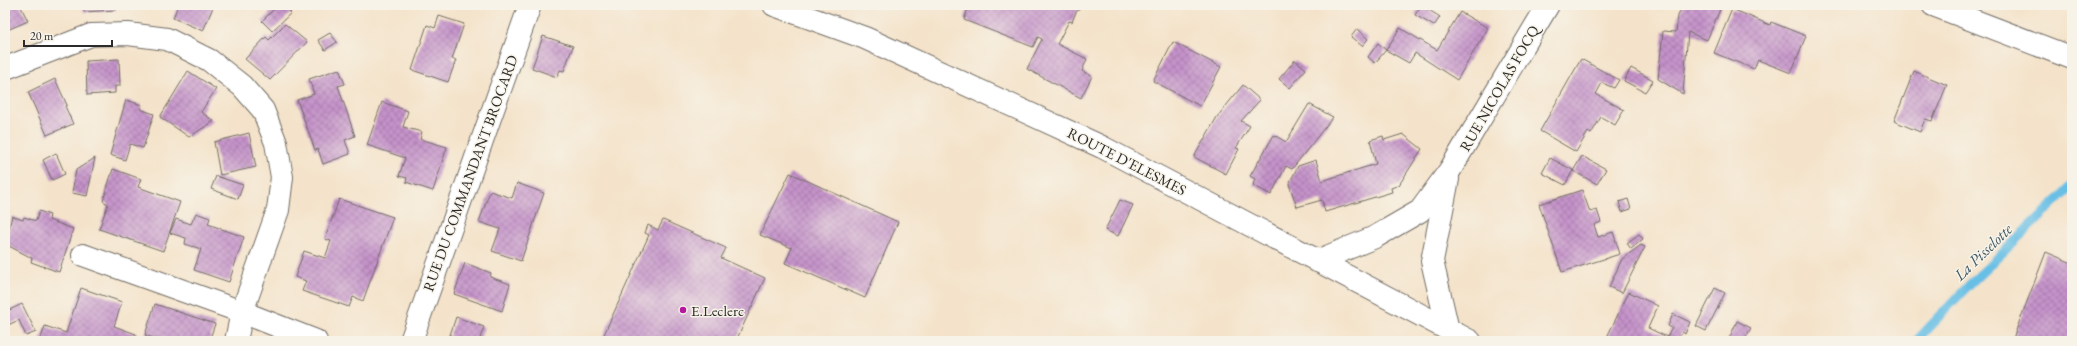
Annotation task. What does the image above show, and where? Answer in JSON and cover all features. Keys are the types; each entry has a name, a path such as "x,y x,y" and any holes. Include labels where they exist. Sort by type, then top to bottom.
{"street":[{"name":"RUE DU COMMANDANT BROCARD","path":"411,341 530,5"},
{"name":"ROUTE D'ELESMES","path":"774,5 864,38 1102,147 1470,341"},
{"name":"RUE NICOLAS FOCQ","path":"1317,261 1375,236 1420,211 1450,170 1548,5"},
{"path":"1933,5 2072,58"},
{"path":"6,68 91,35 128,34 167,39 209,60 242,86 263,110 276,143 282,177 278,210 242,312 236,341"},
{"name":"RUE NICOLAS FOCQ","path":"1448,330 1432,261 1450,170"},
{"path":"83,255 242,312 316,341"}],"building":[{"path":"5,5 20,5 28,21 5,31"},
{"path":"83,5 116,5 116,10 84,12"},
{"path":"178,5 214,5 203,31 173,18"},
{"path":"278,5 283,5 291,13 272,31 262,21"},
{"path":"969,5 1085,5 1076,12 1072,22 1069,21 1057,44 1087,59 1082,71 1092,76 1081,98 1027,69 1042,39 1038,37 1033,47 964,20"},
{"path":"1421,5 1440,17 1434,26 1415,15"},
{"path":"1683,5 1722,5 1707,40 1688,32 1683,94 1658,79 1663,31 1676,32 1678,16"},
{"path":"1732,9 1770,25 1771,22 1806,36 1791,73 1758,60 1754,69 1714,53"},
{"path":"1460,12 1488,28 1457,80 1415,53 1409,63 1386,50 1400,28 1437,50"},
{"path":"439,16 464,24 452,59 456,60 448,82 412,70 427,25 435,28"},
{"path":"285,24 307,42 270,80 245,59 266,37 269,40"},
{"path":"1357,29 1368,39 1362,46 1351,37"},
{"path":"330,33 337,42 325,50 318,40"},
{"path":"543,36 573,46 564,71 560,70 557,77 532,68"},
{"path":"1173,42 1221,67 1200,106 1153,81"},
{"path":"1378,43 1386,50 1375,63 1368,57"},
{"path":"119,59 120,86 115,86 115,93 87,95 86,61"},
{"path":"1581,59 1619,80 1614,88 1602,83 1596,94 1624,110 1615,125 1601,117 1591,134 1588,132 1576,152 1540,131"},
{"path":"1295,60 1306,69 1290,88 1279,79"},
{"path":"1631,68 1653,80 1645,92 1624,81"},
{"path":"339,69 345,84 338,86 355,136 345,140 350,154 323,164 318,149 315,150 297,100 314,94 309,79"},
{"path":"188,71 216,89 201,112 214,121 189,137 160,117"},
{"path":"1914,71 1947,85 1932,121 1925,119 1920,132 1894,121"},
{"path":"55,79 67,105 65,106 73,124 47,135 28,92"},
{"path":"1243,85 1260,100 1241,121 1250,126 1236,148 1239,149 1226,174 1194,157 1217,117"},
{"path":"126,100 142,105 140,109 154,114 143,148 130,144 125,160 110,155"},
{"path":"382,102 408,111 403,127 422,132 420,139 447,147 433,191 406,182 407,178 399,176 405,158 367,145"},
{"path":"1309,104 1333,117 1292,169 1286,166 1271,195 1253,185 1255,179 1250,176 1274,135 1286,142"},
{"path":"249,133 256,167 220,175 214,142"},
{"path":"1403,134 1422,149 1399,185 1391,188 1392,192 1325,212 1322,200 1297,207 1289,184 1298,166 1316,160 1322,181 1376,164 1370,140 1383,136 1384,140"},
{"path":"56,153 65,174 52,180 43,160"},
{"path":"1582,156 1606,169 1597,184 1573,171"},
{"path":"95,158 87,196 72,193 76,170"},
{"path":"1550,158 1573,170 1565,185 1542,173"},
{"path":"113,169 141,179 138,187 180,202 163,251 99,229 108,204 103,201"},
{"path":"790,173 898,222 865,298 785,263 792,248 760,235"},
{"path":"216,176 243,185 238,199 211,189"},
{"path":"517,183 544,193 521,261 492,251 500,229 479,222 490,191 512,198"},
{"path":"1582,190 1590,212 1597,210 1601,222 1594,225 1598,237 1613,232 1620,254 1562,272 1539,204"},
{"path":"339,199 393,217 363,301 353,297 349,307 302,291 306,281 295,277 304,251 325,258 331,241 325,239"},
{"path":"1628,199 1631,209 1622,212 1619,202"},
{"path":"1120,200 1133,205 1118,236 1105,230"},
{"path":"39,211 50,215 49,220 73,229 59,272 31,262 32,258 5,244 12,216 23,220 24,217 36,221"},
{"path":"196,213 210,218 208,224 244,237 229,282 194,270 201,249 185,244 186,238 170,233 176,219 191,224"},
{"name":"E.Leclerc","path":"663,220 726,248 721,258 765,278 736,341 601,341 649,235 645,233 648,225 658,230"},
{"path":"1639,234 1643,239 1631,249 1627,243"},
{"path":"1641,245 1645,247 1622,293 1609,287 1622,259"},
{"path":"2046,252 2072,263 2072,341 2012,341"},
{"path":"465,263 491,273 490,277 510,284 502,311 454,294"},
{"path":"81,288 122,302 114,326 136,334 134,341 40,341 45,326 66,333"},
{"path":"1715,288 1725,293 1706,331 1696,326"},
{"path":"1629,292 1658,306 1648,328 1667,337 1672,328 1668,326 1673,314 1690,322 1685,334 1682,332 1678,341 1605,341"},
{"path":"22,304 36,332 26,336 19,320 8,325 5,319 5,312"},
{"path":"155,304 215,324 209,341 162,341 145,335"},
{"path":"456,317 484,327 479,341 448,341"},
{"path":"1737,321 1751,328 1744,341 1728,341"}],"waterway":[{"name":"La Pisselotte","path":"1916,341 1968,286 2072,186"}],"place":[{"name":"E.Leclerc","path":"683,310"}]}
